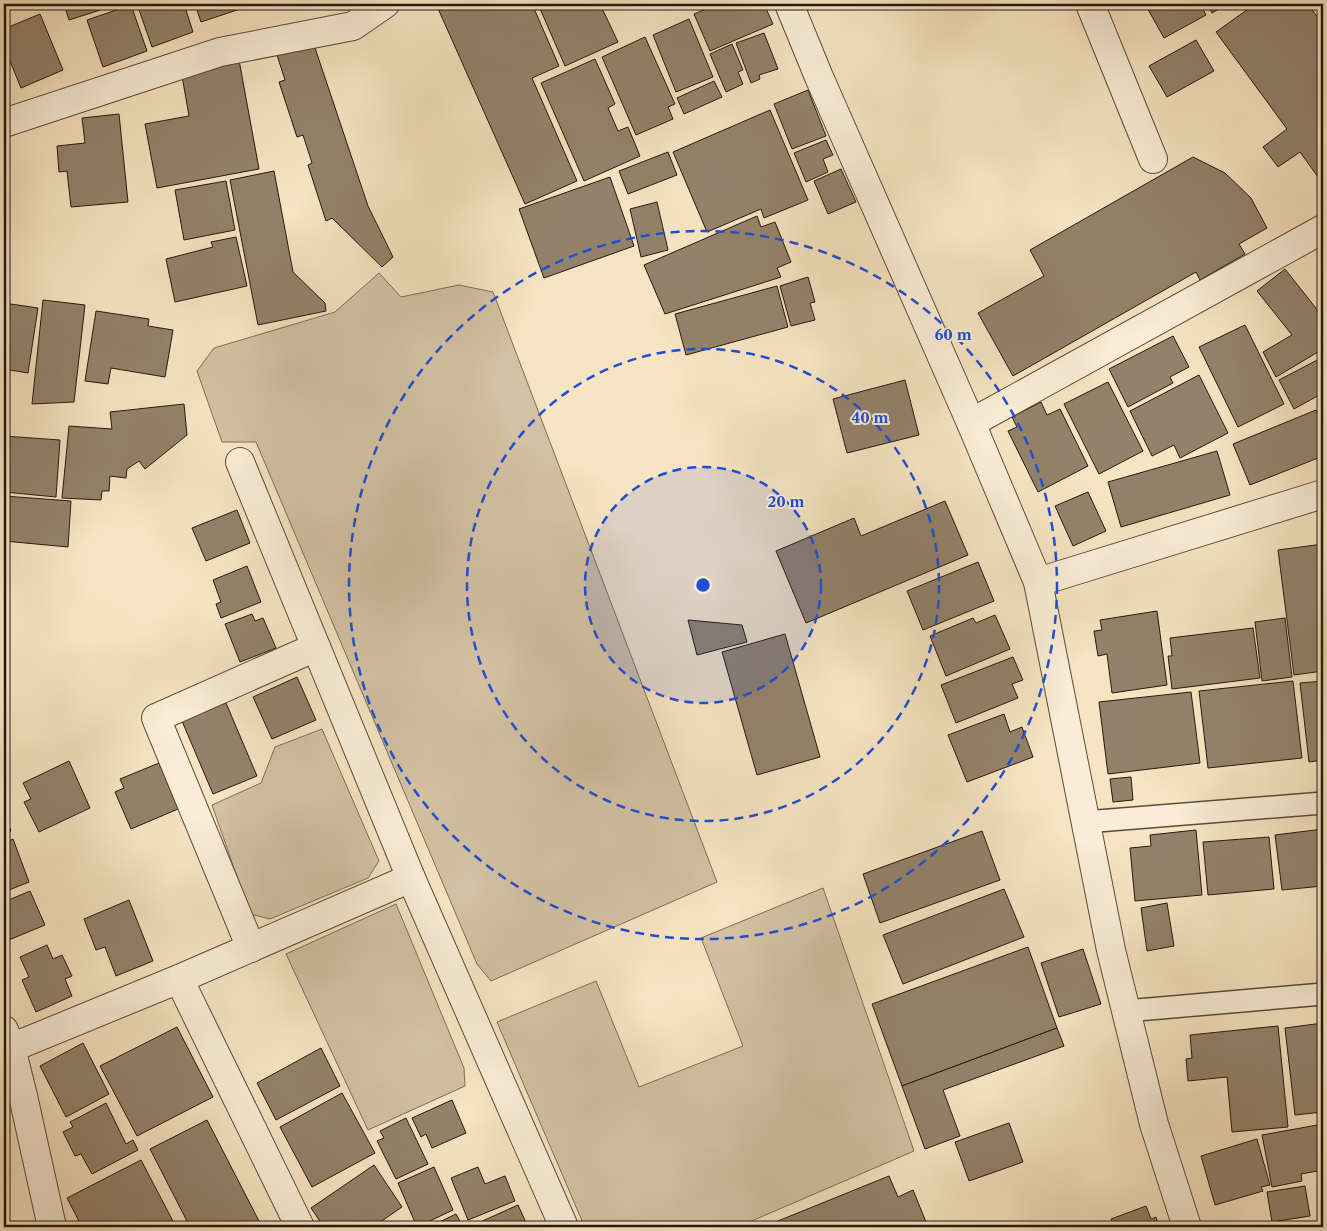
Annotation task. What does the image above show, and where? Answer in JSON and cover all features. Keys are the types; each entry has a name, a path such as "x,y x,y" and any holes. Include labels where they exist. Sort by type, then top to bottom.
{"street":[{"path":"4,123 220,52 353,26 385,4"},
{"path":"789,4 1038,582 1111,950 1154,1124 1187,1227"},
{"path":"1090,4 1153,159"},
{"path":"971,423 1323,229"},
{"path":"240,462 411,878 564,1227"},
{"path":"1038,582 1323,494"},
{"path":"250,948 156,718 316,647"},
{"path":"52,1227 8,1039 179,980 411,878"},
{"path":"179,980 300,1227"}],"lane":[{"path":"1086,822 1323,803"},
{"path":"1126,1011 1323,994"}],"shaded area":[{"path":"379,273 401,297 459,285 493,292 717,882 491,981 477,964 256,442 222,442 197,371 214,348 335,312"},
{"path":"322,729 379,861 368,878 270,919 250,914 212,805 261,783 275,747"},
{"path":"823,888 914,1151 740,1226 583,1223 497,1022 596,981 639,1087 743,1046 701,938"},
{"path":"396,904 464,1068 465,1086 368,1130 286,954"}],"building":[{"path":"64,4 119,4 69,20"},
{"path":"137,4 184,4 193,32 152,47"},
{"path":"195,4 245,4 246,7 201,22"},
{"path":"436,4 532,4 559,66 532,78 577,181 525,204"},
{"path":"538,4 600,4 618,42 565,66"},
{"path":"719,4 764,4 773,24 710,51 694,14"},
{"path":"1145,4 1200,4 1206,15 1164,38"},
{"path":"1207,4 1227,4 1212,13"},
{"path":"1255,4 1308,4 1323,25 1323,173 1318,177 1300,152 1278,167 1263,147 1287,129 1216,32"},
{"path":"131,5 147,51 103,67 87,20"},
{"path":"40,14 63,70 21,88 4,46 4,29"},
{"path":"689,19 713,77 676,92 653,35"},
{"path":"764,33 778,69 759,75 760,79 751,83 736,43"},
{"path":"645,37 675,104 668,107 673,119 636,135 602,57"},
{"path":"312,39 368,206 393,257 382,267 332,218 326,221 308,165 312,163 303,135 297,137 279,82 285,80 276,52"},
{"path":"1196,40 1214,71 1167,97 1149,66"},
{"path":"732,44 743,70 738,72 743,84 726,92 710,54"},
{"path":"595,59 615,104 608,108 618,131 628,127 640,156 584,181 541,83"},
{"path":"239,60 259,169 157,188 145,124 189,116 181,70"},
{"path":"714,81 722,97 684,114 677,98"},
{"path":"808,90 826,136 792,149 774,104"},
{"path":"770,110 808,200 764,218 761,209 707,232 673,152"},
{"path":"119,114 128,202 71,207 67,171 59,172 57,146 85,143 82,118"},
{"path":"826,140 833,155 823,159 828,172 806,182 794,153"},
{"path":"668,152 677,175 628,194 619,171"},
{"path":"1193,157 1225,173 1251,198 1267,228 1239,244 1245,254 1200,280 1196,272 1013,376 978,313 1044,276 1030,250"},
{"path":"841,169 856,202 828,214 814,181"},
{"path":"274,171 293,272 325,303 326,311 258,325 230,180"},
{"path":"610,177 634,246 544,278 519,209"},
{"path":"226,181 235,230 184,240 175,190"},
{"path":"657,202 668,250 641,257 630,209"},
{"path":"757,216 761,227 775,222 791,262 777,268 781,277 665,314 644,265"},
{"path":"236,237 247,286 175,302 166,259 213,247 211,242"},
{"path":"1285,269 1319,312 1323,320 1323,349 1276,377 1263,352 1292,335 1257,291"},
{"path":"808,277 815,302 810,303 815,320 791,326 780,286"},
{"path":"777,286 788,327 686,355 675,314"},
{"path":"43,300 85,305 74,402 32,404"},
{"path":"4,303 38,308 28,373 4,369"},
{"path":"96,311 149,319 148,326 173,330 165,377 111,368 108,384 85,381"},
{"path":"1245,325 1284,404 1238,427 1199,347"},
{"path":"1173,336 1189,367 1170,377 1173,383 1128,407 1109,369"},
{"path":"1323,357 1323,393 1294,409 1279,380"},
{"path":"1199,375 1228,433 1180,458 1174,445 1152,456 1130,411"},
{"path":"905,380 919,435 847,453 833,399"},
{"path":"1108,382 1143,451 1099,474 1064,404"},
{"path":"1041,402 1047,415 1060,409 1088,466 1038,492 1008,431 1017,427 1012,417"},
{"path":"184,404 187,435 145,469 139,461 127,469 126,478 110,476 109,491 102,491 101,500 62,498 69,426 112,429 110,412"},
{"path":"1316,410 1323,428 1323,456 1250,485 1233,444"},
{"path":"4,436 60,440 56,497 4,492"},
{"path":"1217,451 1230,495 1121,527 1108,482"},
{"path":"1088,492 1106,531 1073,546 1055,506"},
{"path":"4,496 71,501 68,547 4,541"},
{"path":"945,501 968,555 806,623 776,551 854,518 861,536"},
{"path":"237,510 250,543 206,561 192,528"},
{"path":"1323,544 1323,671 1294,675 1278,550"},
{"path":"978,562 994,601 923,630 907,591"},
{"path":"247,566 261,602 221,618 216,604 221,602 213,580"},
{"path":"1157,611 1167,685 1112,693 1107,654 1098,656 1094,631 1102,630 1100,620"},
{"path":"252,614 255,621 263,618 276,648 240,662 225,624"},
{"path":"995,615 1010,649 946,676 930,636 973,618 976,623"},
{"path":"1285,618 1292,677 1262,681 1255,622"},
{"path":"688,620 742,625 747,642 697,655"},
{"path":"1253,628 1260,678 1172,689 1168,656 1172,656 1170,638"},
{"path":"785,634 820,757 757,775 722,652"},
{"path":"1013,657 1023,680 1012,684 1018,698 956,723 941,685"},
{"path":"297,677 316,720 272,739 253,697"},
{"path":"1293,681 1302,758 1208,768 1199,691"},
{"path":"1323,681 1323,760 1309,762 1300,683"},
{"path":"1191,692 1200,763 1108,774 1099,702"},
{"path":"226,703 257,776 213,794 182,721"},
{"path":"1004,714 1010,732 1022,727 1033,757 967,782 948,735"},
{"path":"69,761 90,808 39,832 24,802 31,799 23,783"},
{"path":"159,763 178,809 131,829 115,792 124,788 120,779"},
{"path":"1131,777 1133,800 1113,802 1110,779"},
{"path":"4,813 11,831 4,834"},
{"path":"1323,829 1323,886 1282,890 1275,835"},
{"path":"1196,830 1202,895 1135,901 1130,848 1151,846 1150,835"},
{"path":"982,831 1000,880 880,923 863,874"},
{"path":"1269,837 1274,889 1208,895 1203,842"},
{"path":"13,839 29,882 4,892 4,843"},
{"path":"1004,889 1024,937 903,984 883,935"},
{"path":"30,891 45,925 4,942 4,902"},
{"path":"1318,898 1323,898 1323,964"},
{"path":"129,900 153,961 116,976 105,947 96,950 84,919"},
{"path":"1167,903 1174,946 1147,951 1141,908"},
{"path":"47,945 53,959 62,955 72,976 65,979 72,996 36,1012 22,980 29,977 20,957"},
{"path":"1028,947 1057,1028 902,1086 872,1004"},
{"path":"1083,949 1101,1004 1059,1017 1041,963"},
{"path":"1323,1023 1323,1112 1295,1115 1285,1028"},
{"path":"1278,1026 1288,1127 1232,1132 1227,1077 1188,1081 1186,1059 1192,1058 1190,1035"},
{"path":"177,1027 213,1097 137,1136 100,1066"},
{"path":"1057,1028 1064,1046 943,1090 960,1136 925,1149 902,1086"},
{"path":"83,1043 109,1094 66,1117 40,1066"},
{"path":"321,1048 340,1086 276,1120 257,1083"},
{"path":"342,1093 375,1153 312,1187 280,1127"},
{"path":"452,1100 466,1133 432,1148 426,1134 421,1137 412,1118"},
{"path":"106,1103 126,1144 133,1140 138,1150 92,1174 81,1154 75,1156 63,1132 73,1127 70,1122"},
{"path":"406,1118 428,1164 396,1179 377,1141 384,1138 380,1131"},
{"path":"207,1120 260,1223 251,1227 190,1227 150,1149"},
{"path":"1009,1123 1023,1162 969,1181 955,1142"},
{"path":"1323,1124 1323,1170 1301,1174 1302,1181 1272,1187 1262,1135"},
{"path":"1257,1139 1270,1185 1261,1187 1263,1191 1215,1205 1201,1156"},
{"path":"141,1160 176,1227 82,1227 67,1198"},
{"path":"374,1165 402,1207 373,1227 324,1227 311,1208"},
{"path":"434,1167 453,1210 417,1227 398,1183"},
{"path":"478,1167 485,1184 505,1176 515,1201 468,1220 451,1178"},
{"path":"889,1176 898,1197 913,1190 928,1227 763,1227"},
{"path":"1305,1186 1310,1216 1272,1222 1267,1192"},
{"path":"518,1205 528,1227 480,1227 478,1223"},
{"path":"1146,1206 1151,1219 1156,1217 1159,1227 1114,1227 1111,1219"},
{"path":"456,1214 463,1227 429,1227"},
{"path":"401,1222 405,1227 394,1227"}]}
